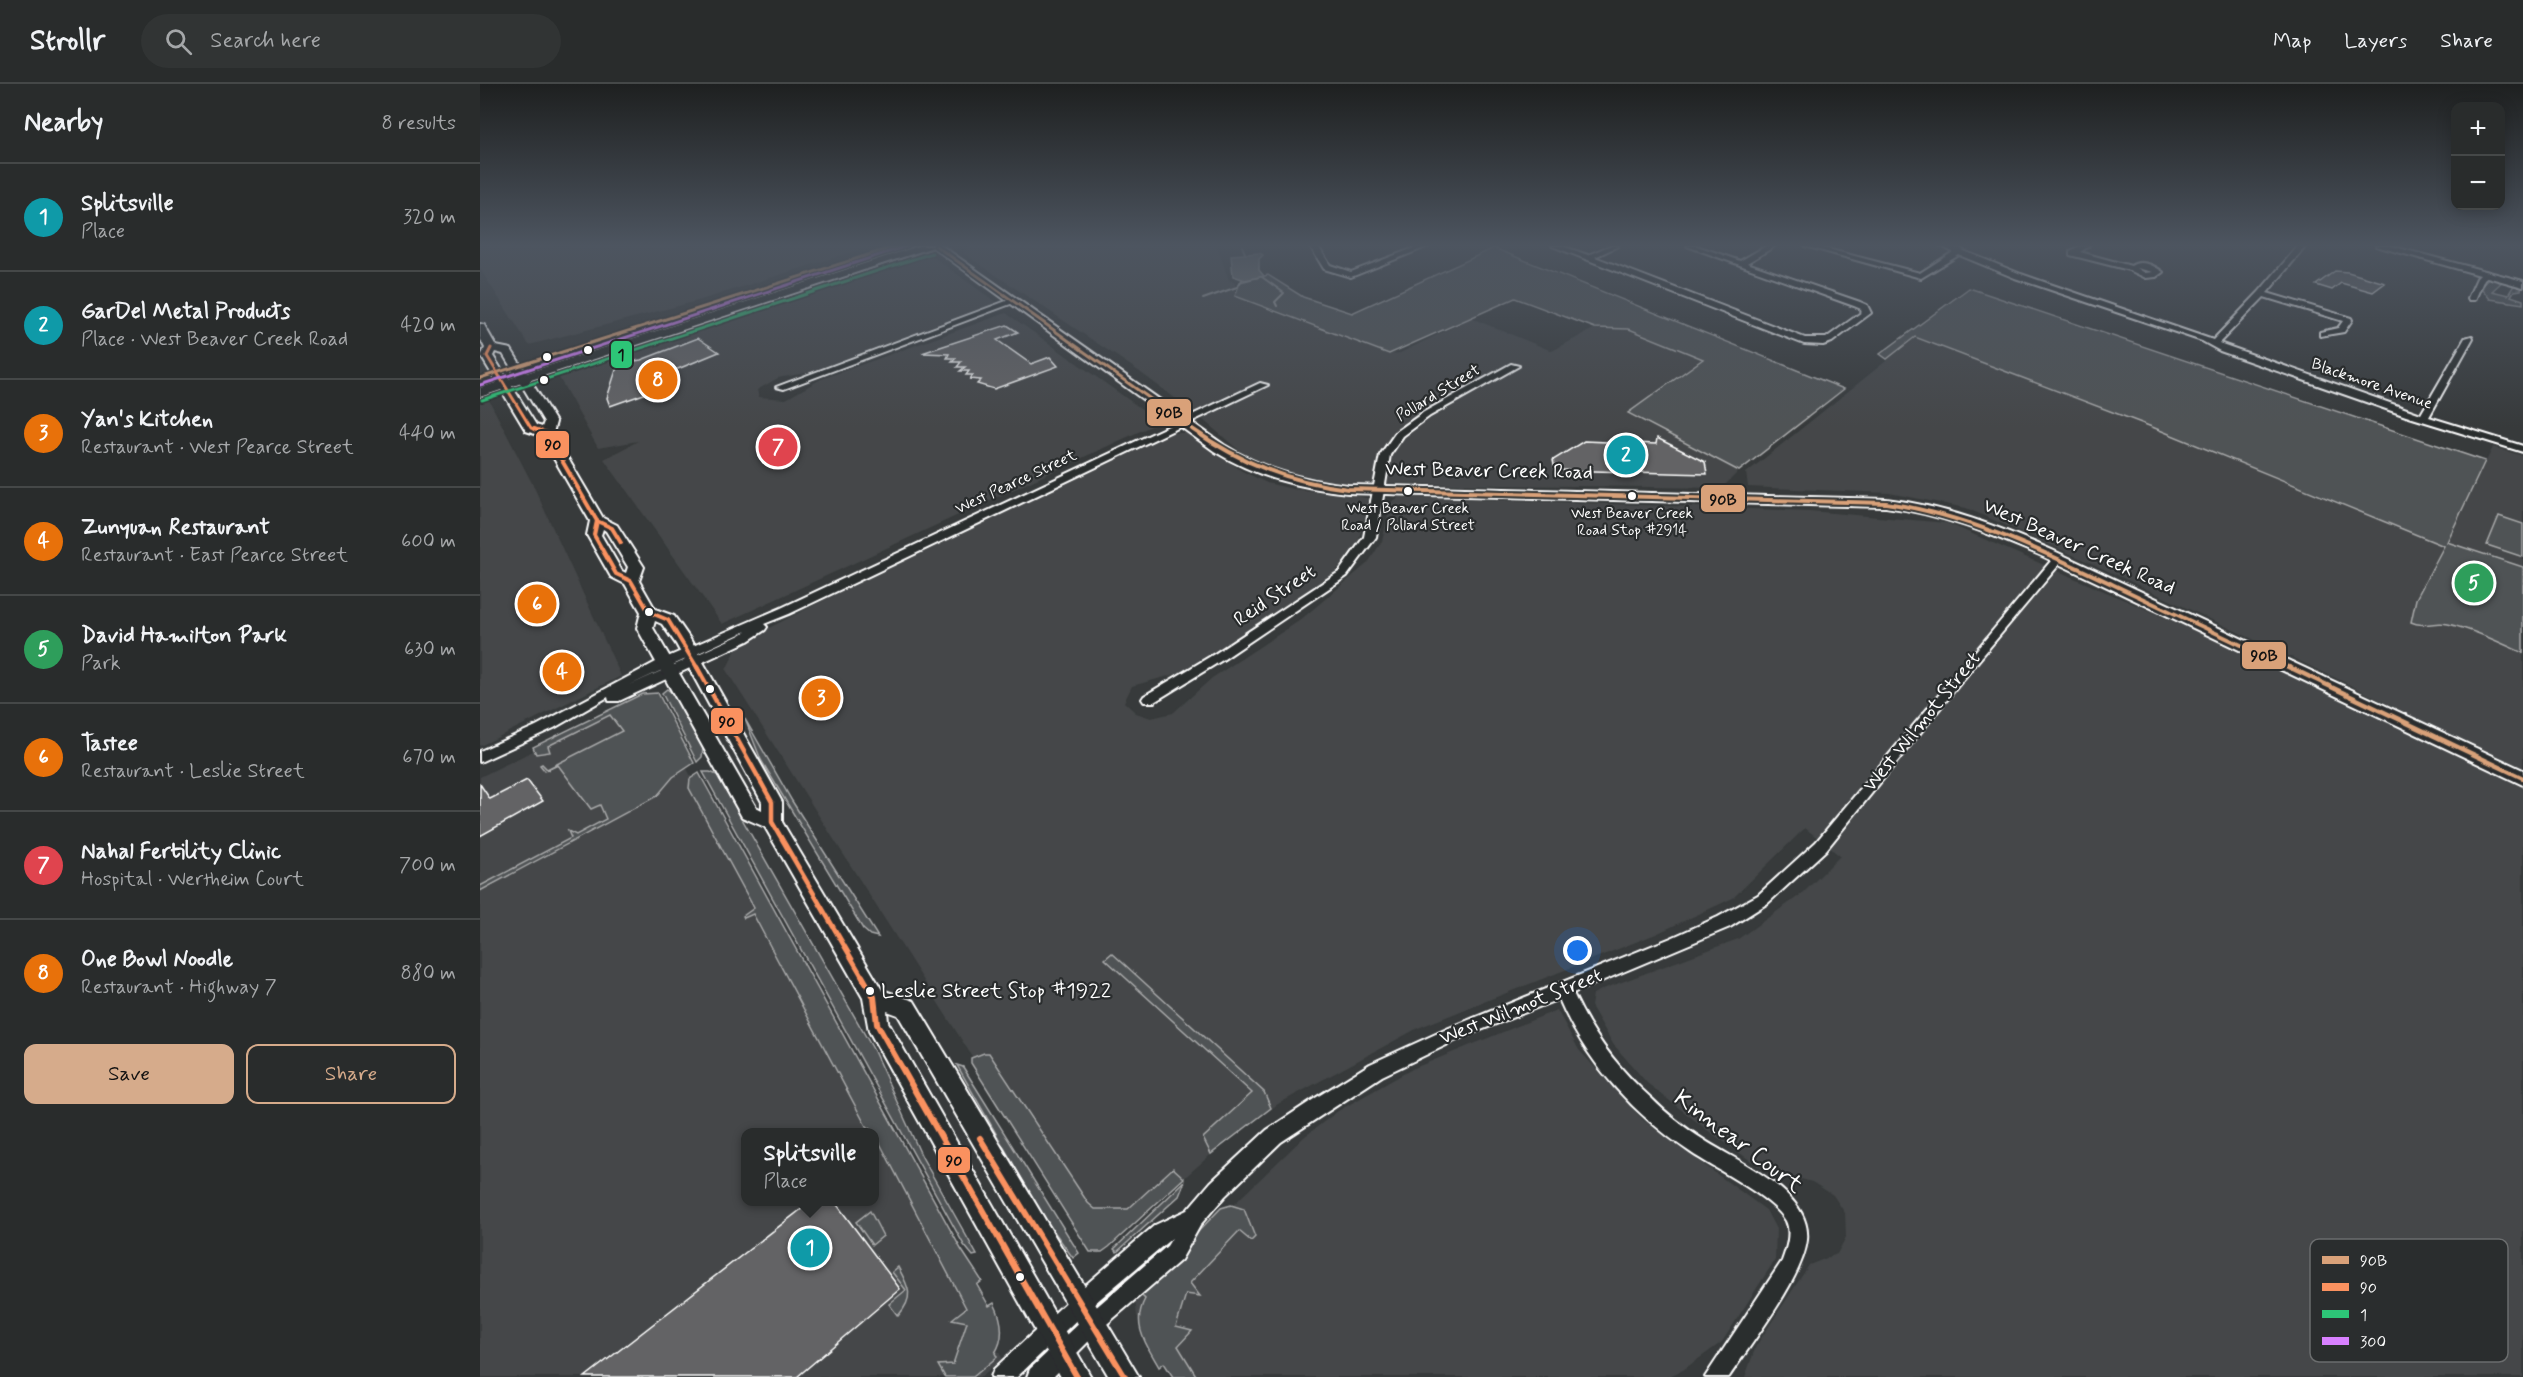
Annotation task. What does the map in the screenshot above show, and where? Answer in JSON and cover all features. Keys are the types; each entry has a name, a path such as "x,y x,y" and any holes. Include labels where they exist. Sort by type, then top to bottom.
{"main road":[{"path":"520,373 717,306"},
{"path":"480,393 501,379 735,306"},
{"name":"West Beaver Creek Road","path":"1018,306 1239,460 1276,478 1321,487 1378,490 1886,503 1926,508 1980,524 2059,558 2523,778"},
{"path":"480,327 491,348 507,352 550,422 546,433"},
{"path":"491,348 487,356 531,428 546,433 597,521 594,535 616,574 631,581 649,612 668,620 691,657 772,802 772,822 874,996 877,1024 1077,1377"},
{"path":"480,378 501,379"},
{"path":"649,612 645,628 749,812 772,822"},
{"path":"874,996 906,1008 974,1128 1125,1377"}],"street":[{"path":"781,387 1000,306"},
{"path":"1716,306 1804,341 1823,342 1867,313 1862,306"},
{"name":"Blackmore Avenue","path":"2105,306 2523,449"},
{"path":"2214,344 2250,306"},
{"path":"2306,306 2340,316 2348,321 2341,330 2324,334"},
{"path":"2424,417 2469,338"},
{"name":"Pollard Street","path":"1378,490 1385,455 1399,434 1428,414 1514,366"},
{"name":"West Pearce Street","path":"480,758 691,657 744,638 785,611 1263,385"},
{"name":"Reid Street","path":"1149,699 1220,656 1343,574 1370,537 1378,490"},
{"name":"West Wilmot Street","path":"1057,1342 1087,1313 1174,1253 1194,1217 1218,1189 1274,1136 1376,1070 1455,1033 1724,922 1763,899 1794,874 1824,843 1975,657 2059,558"},
{"name":"Kinnear Court","path":"1563,990 1583,1031 1634,1094 1688,1140 1780,1202 1793,1215 1797,1233 1797,1248 1789,1268 1716,1377"},
{"path":"1002,1377 1057,1342"},
{"path":"1038,1377 1057,1342"}],"shaded area":[{"path":"504,306 677,306 529,345"},
{"path":"764,306 988,306 817,371 778,378 757,390 759,397 786,399 821,379 1006,313 1160,422 722,624 604,459 638,441 598,448 557,374"},
{"path":"1042,306 1260,306 1389,354 1400,353 1471,318 1552,351 1595,328 1629,329 1704,359 1628,413 1739,471 1722,488 1351,483 1300,478 1255,464 1195,413 1137,370"},
{"path":"1262,306 1332,306 1352,313 1367,306 1496,306 1389,354"},
{"path":"1537,306 1639,306 1844,389 1739,471 1628,413 1703,359 1629,329 1595,328"},
{"path":"1944,306 2024,306 2485,461 2447,542 2523,567 2523,653 2458,627 2443,623 2411,622 2416,599 2444,546 2152,427 1915,337 1887,359 1880,354"},
{"path":"1916,337 2152,427 2444,546 2416,599 2420,626 2445,623 2482,634 2523,653 2523,772 2346,683 2093,564 1966,508 1889,493 1748,487 1746,473"},
{"path":"489,400 533,485 621,676 480,746 480,403"},
{"path":"1172,433 1187,433 1242,471 1267,483 1293,489 1354,495 1370,499 1356,550 1326,581 1183,672 1132,686 1124,702 1136,713 1151,718 1173,713 1212,678 1299,621 1368,563 1382,541 1391,502 1398,498 1396,496 1810,511 1947,523 2272,664 2523,784 2523,1377 1745,1377 1756,1346 1809,1265 1837,1254 1846,1237 1845,1213 1833,1195 1812,1182 1761,1168 1707,1130 1647,1083 1613,1044 1591,1006 1593,994 1603,989 1738,939 1803,893 1840,856 1805,828 1733,898 1656,934 1418,1028 1278,1104 1216,1150 1098,1254 726,670 739,643 887,568"},
{"path":"2493,447 2523,456 2523,567 2447,542"},
{"path":"2499,516 2523,524 2523,557 2487,545"},
{"path":"667,689 672,693 703,747 702,757 697,762 662,693"},
{"path":"658,693 694,763 673,777 657,796 480,891 480,886 571,838 568,831 576,835 606,819 600,805 591,809 558,765 545,771 540,765 542,764 547,769 622,731 610,715 548,746 550,752 536,754 533,747 642,694"},
{"path":"649,694 756,904 877,1128 741,1128 741,1206 879,1206 879,1131 1002,1358 981,1377 480,1377 480,777"},
{"path":"745,719 792,801 878,937 870,935 863,929 761,760"},
{"path":"703,772 717,775 873,1049 922,1157 977,1255 973,1256 964,1245"},
{"path":"699,773 961,1249 982,1281 977,1285 989,1306 994,1303 1001,1328 1000,1341 995,1353 997,1357 973,1377 945,1377 938,1365 953,1364 967,1322 952,1319 966,1308 879,1142 879,1128 866,1126 753,914 744,918 743,916 754,908 689,788 690,779"},
{"path":"1112,953 1264,1092 1271,1108 1211,1154 1203,1138 1252,1093 1105,959"},
{"path":"1557,1010 1579,1050 1643,1120 1766,1210 1776,1229 1775,1260 1722,1342 1683,1370 1667,1377 1176,1377 1137,1316 1135,1299 1304,1137 1338,1111 1412,1069"},
{"path":"989,1053 1088,1203 1095,1209 1128,1209 1173,1168 1184,1178 1109,1247 1102,1252 1090,1252 971,1063 971,1058"},
{"path":"957,1065 963,1067 1079,1253 1073,1258 1043,1216"},
{"path":"1185,1181 1179,1196 1117,1252 1114,1249"},
{"path":"1231,1205 1244,1209 1255,1237 1251,1241 1239,1231 1190,1283 1200,1296 1186,1294 1176,1327 1192,1331 1178,1346 1197,1377 1173,1377 1164,1363 1159,1367 1142,1334 1139,1317 1145,1299 1139,1293 1221,1208"},
{"path":"870,1211 883,1236 872,1245 856,1222"},
{"path":"898,1267 907,1286 908,1297 907,1303 898,1316 889,1304 906,1290 892,1272"}],"building":[{"path":"1007,325 1018,332 997,340 1031,364 1050,357 1058,366 994,389 977,384 981,380 970,379 973,375 966,375 969,371 960,371 965,367 957,367 961,362 952,362 956,358 947,358 949,354 922,353"},
{"path":"698,338 719,352 673,371 665,380 664,387 610,406 607,398 616,370 628,362 641,360"},
{"path":"1657,438 1705,462 1707,474 1555,470 1553,460 1584,441 1656,444"},
{"path":"527,780 543,801 480,836 480,784 490,799"},
{"path":"838,1206 900,1289 797,1377 585,1377 804,1207"}],"transit line":[{"name":"90B","path":"480,378 706,306"},
{"name":"300","path":"480,385 722,306"},
{"name":"1","path":"482,400 769,306"},
{"name":"90B","path":"1021,306 1219,448 1265,471 1314,484 1348,489 1886,503 1928,511 1988,529 2047,553 2523,778"},
{"name":"90","path":"491,348 487,356 531,428 546,433 597,521 612,528 621,543"},
{"name":"90","path":"597,521 594,535 616,574 631,581 649,612 668,620 684,643 772,802 772,822 874,997 877,1024 1077,1377"},
{"name":"90","path":"980,1138 1125,1377"}],"place":[{"name":"One Bowl Noodle","path":"658,380"},
{"name":"Nahal Fertility Clinic","path":"778,447"},
{"name":"GarDel Metal Products","path":"1626,455"},
{"name":"West Beaver Creek Road / Pollard Street","path":"1408,491"},
{"name":"West Beaver Creek Road Stop #2914","path":"1632,496"},
{"name":"David Hamilton Park","path":"2474,583"},
{"name":"Tastee","path":"537,604"},
{"name":"Zunyuan Restaurant","path":"562,672"},
{"name":"Yan's Kitchen","path":"821,698"},
{"name":"Leslie Street Stop #1922","path":"870,991"},
{"name":"Splitsville","path":"810,1248"}]}
